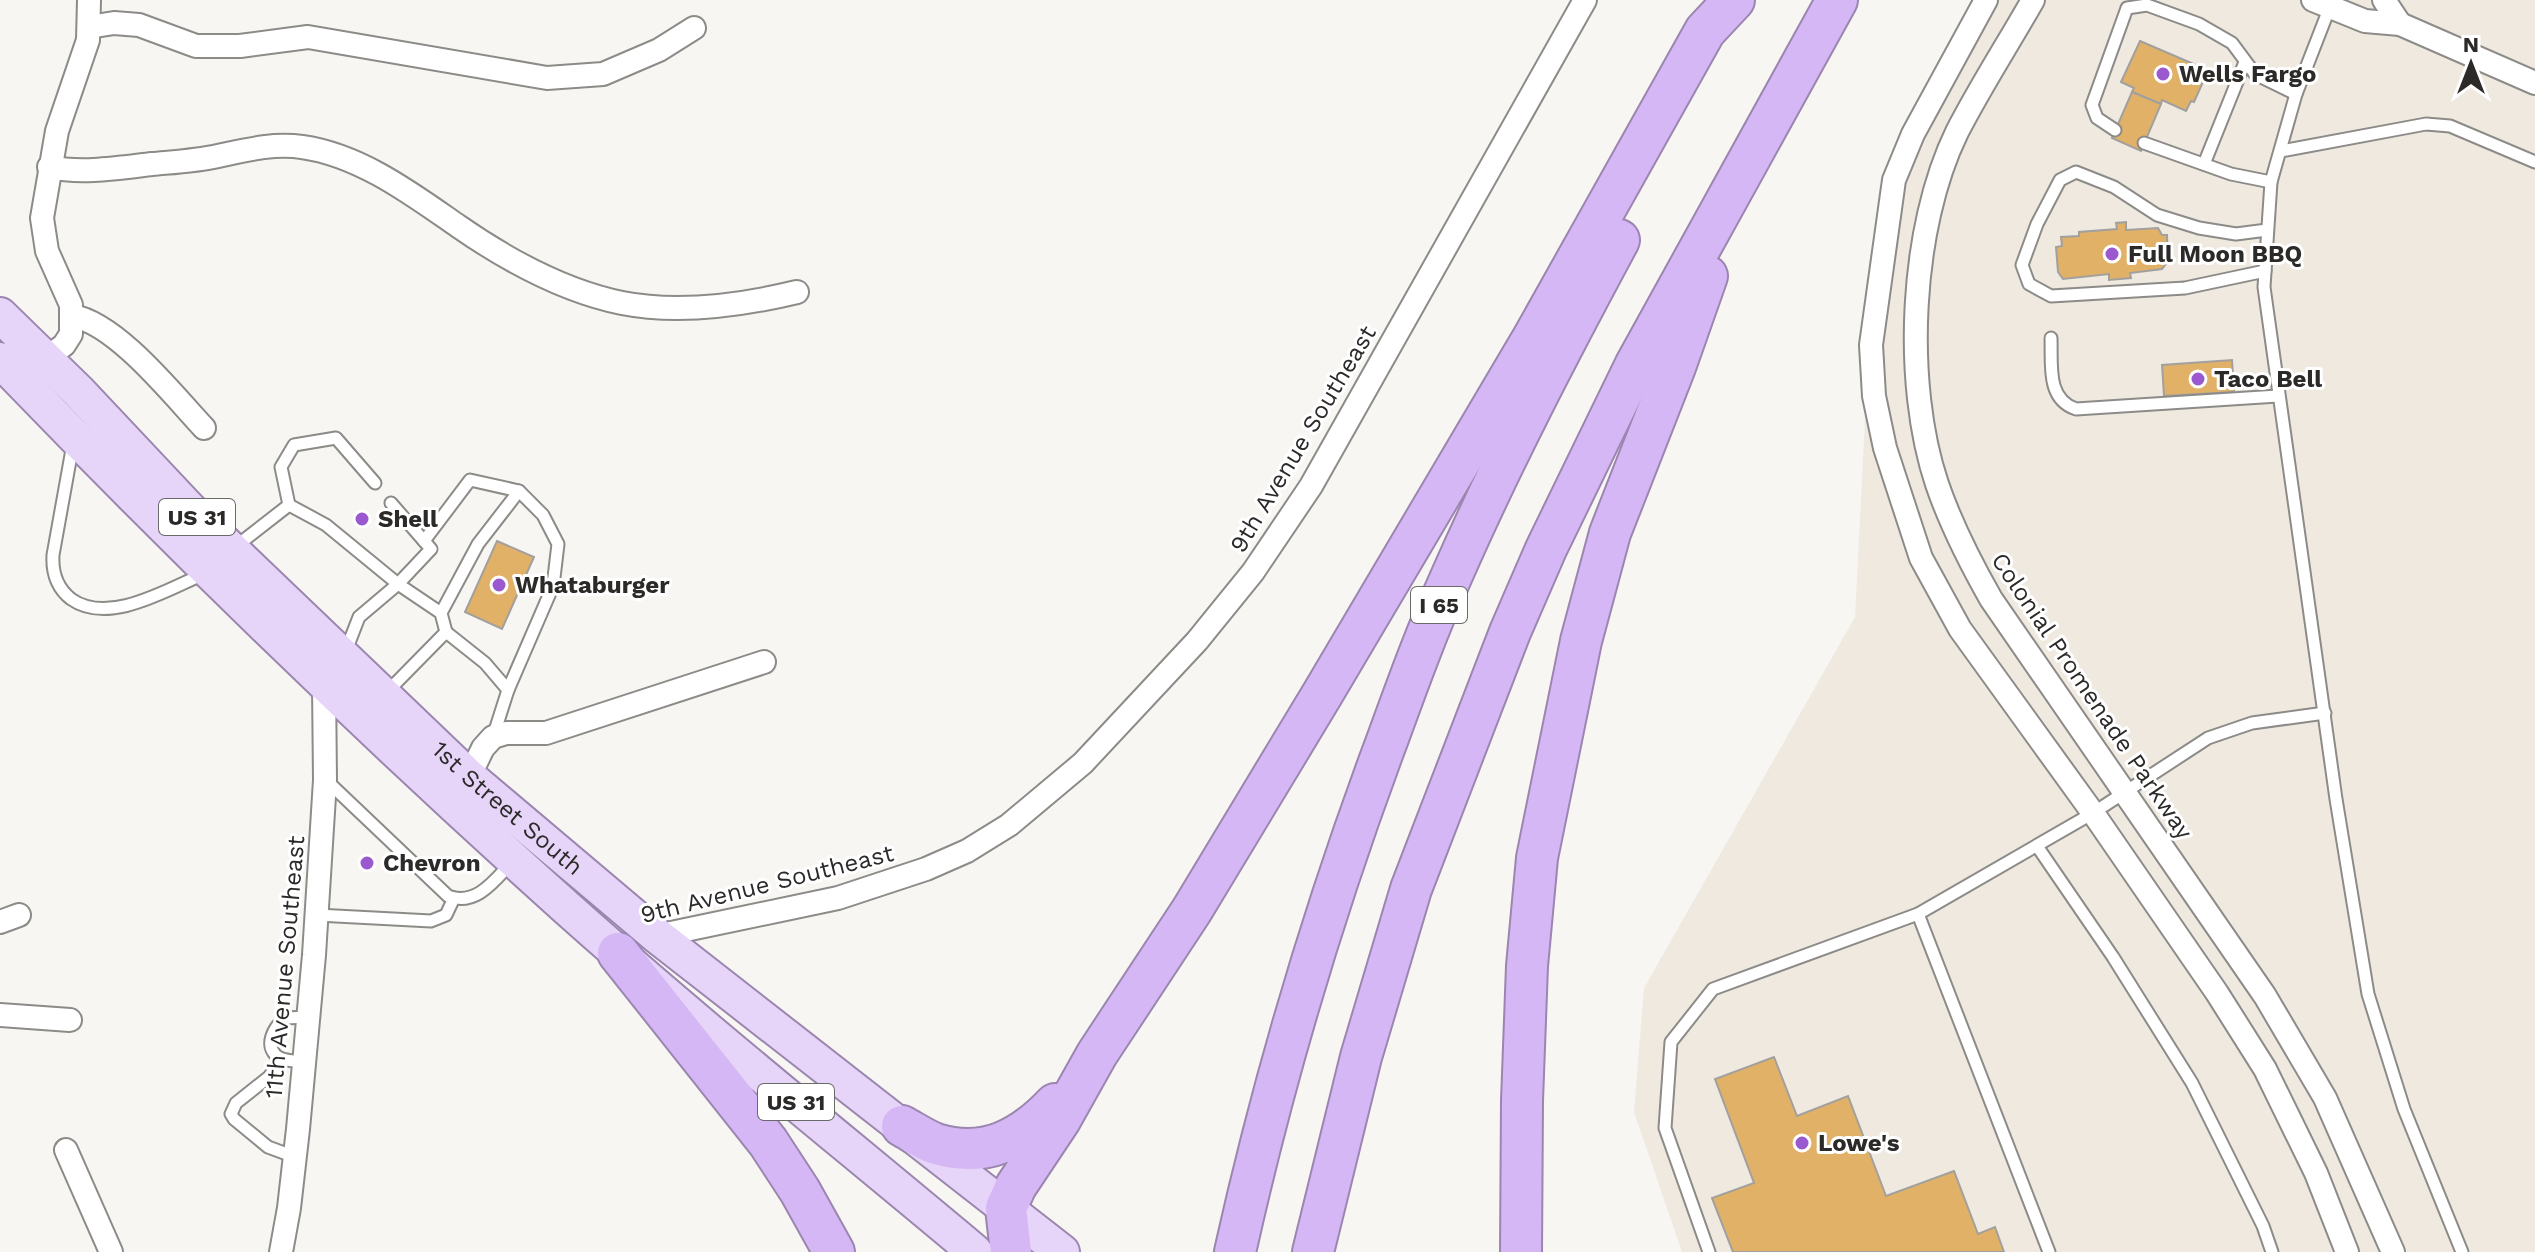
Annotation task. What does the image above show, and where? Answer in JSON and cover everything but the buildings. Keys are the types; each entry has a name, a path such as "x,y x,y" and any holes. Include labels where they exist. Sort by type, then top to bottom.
{"highway":[{"path":"1011,1252 1006,1208 1016,1186 1192,910 1315,706 1533,338 1705,31 1734,0"},
{"name":"I 65","path":"1235,1252 1295,1016 1349,841 1446,588 1556,357 1747,0"},
{"path":"1313,1252 1361,1057 1411,889 1480,706 1546,549 1635,366 1837,0"},
{"path":"1521,1252 1527,966 1537,858 1581,641 1610,533 1675,367 1739,182"},
{"path":"618,953 768,1142 834,1252"},
{"path":"902,1126 936,1144 973,1148 1005,1143 1044,1115 1090,1066"}],"main road":[{"name":"1st Street South","path":"0,315 45,359 221,561"},
{"path":"8,373 45,359"},
{"name":"1st Street South","path":"8,373 74,435 221,561 334,671 515,860 618,953 975,1252"},
{"name":"1st Street South","path":"334,671 383,696 469,777 656,935 1062,1252"}],"street":[{"path":"45,359 64,345 71,334 71,305 43,237 42,218 57,131 88,40 89,0"},
{"name":"9th Avenue Southeast","path":"618,953 656,935 838,898 926,869 967,851 1009,825 1045,797 1110,736 1197,641 1253,572 1311,486 1585,0"},
{"path":"1986,0 1913,134 1894,180 1871,345 1874,396 1885,448 1921,558 1960,629 2093,813 2217,993 2265,1069 2316,1173 2347,1252"},
{"name":"Colonial Promenade Parkway","path":"2033,0 1956,134 1935,195 1924,243 1916,319 1916,373 1925,437 1937,482 1962,547 1991,599 2257,983 2302,1057 2337,1123 2393,1252"},
{"path":"2384,0 2400,24"},
{"path":"2325,2 2365,21 2400,24 2535,83"},
{"path":"89,27 114,23 139,25 196,46 240,46 308,37 547,78 585,77 616,69 659,50 694,28"},
{"path":"49,167 61,170 119,168 187,162 252,148 281,145 304,147 333,155 387,178 525,267 580,291 622,303 660,307 766,299 797,292"},
{"path":"73,316 99,327 134,354 204,428"},
{"path":"469,777 483,748 493,737 506,733 546,733 764,662"},
{"name":"11th Avenue Southeast","path":"281,1252 295,1157 308,1017 334,671"},
{"path":"0,1015 70,1020"},
{"path":"66,1150 111,1252"}],"lane":[{"path":"2325,2 2271,182 2264,287 2368,994 2404,1109 2462,1252"},
{"path":"2115,130 2097,118 2092,105 2127,8 2147,5 2199,24 2232,43 2255,74 2296,94"},
{"path":"2204,164 2245,62"},
{"path":"2281,151 2426,124 2450,126 2535,162"},
{"path":"2144,143 2231,174 2271,182"},
{"path":"2265,271 2185,288 2051,296 2029,284 2022,265 2053,190 2060,180 2076,172 2114,187 2157,215 2199,228 2236,234 2267,230"},
{"path":"2051,338 2054,389 2061,401 2076,409 2278,396"},
{"path":"74,435 53,567 62,591 88,608 119,609 221,561 289,505"},
{"path":"375,483 336,438 294,445 281,467 289,505 326,525 398,584 441,613 446,632 485,663 508,690"},
{"path":"424,541 470,480 519,491 543,515 558,544 553,586 508,690 493,737"},
{"path":"441,613 478,544 519,491"},
{"path":"334,671 359,617 398,584 431,549 391,503"},
{"path":"383,696 446,632"},
{"path":"1709,1252 1665,1128 1671,1042 1713,989 1918,914 2093,813 2208,738 2252,723 2325,713"},
{"path":"325,780 414,866 454,898 468,898 483,892 515,860"},
{"path":"2037,846 2113,957 2192,1083 2263,1226 2272,1252"},
{"path":"317,915 440,920 454,898"},
{"path":"1918,914 2049,1252"},
{"path":"303,1062 280,1058 271,1044 274,1030 286,1018 308,1017"},
{"path":"280,1058 270,1076 236,1103 231,1114 268,1147 295,1157"}],"shaded area":[{"path":"1982,0 2535,0 2535,1252 1682,1252 1634,1112 1644,988 1855,617 1867,379 1891,167"}],"place":[{"name":"Wells Fargo","path":"2163,74"},
{"name":"Full Moon BBQ","path":"2112,254"},
{"name":"Taco Bell","path":"2198,379"},
{"name":"Shell","path":"362,519"},
{"name":"Whataburger","path":"499,585"},
{"name":"Chevron","path":"367,863"},
{"name":"Lowe's","path":"1802,1143"}]}
